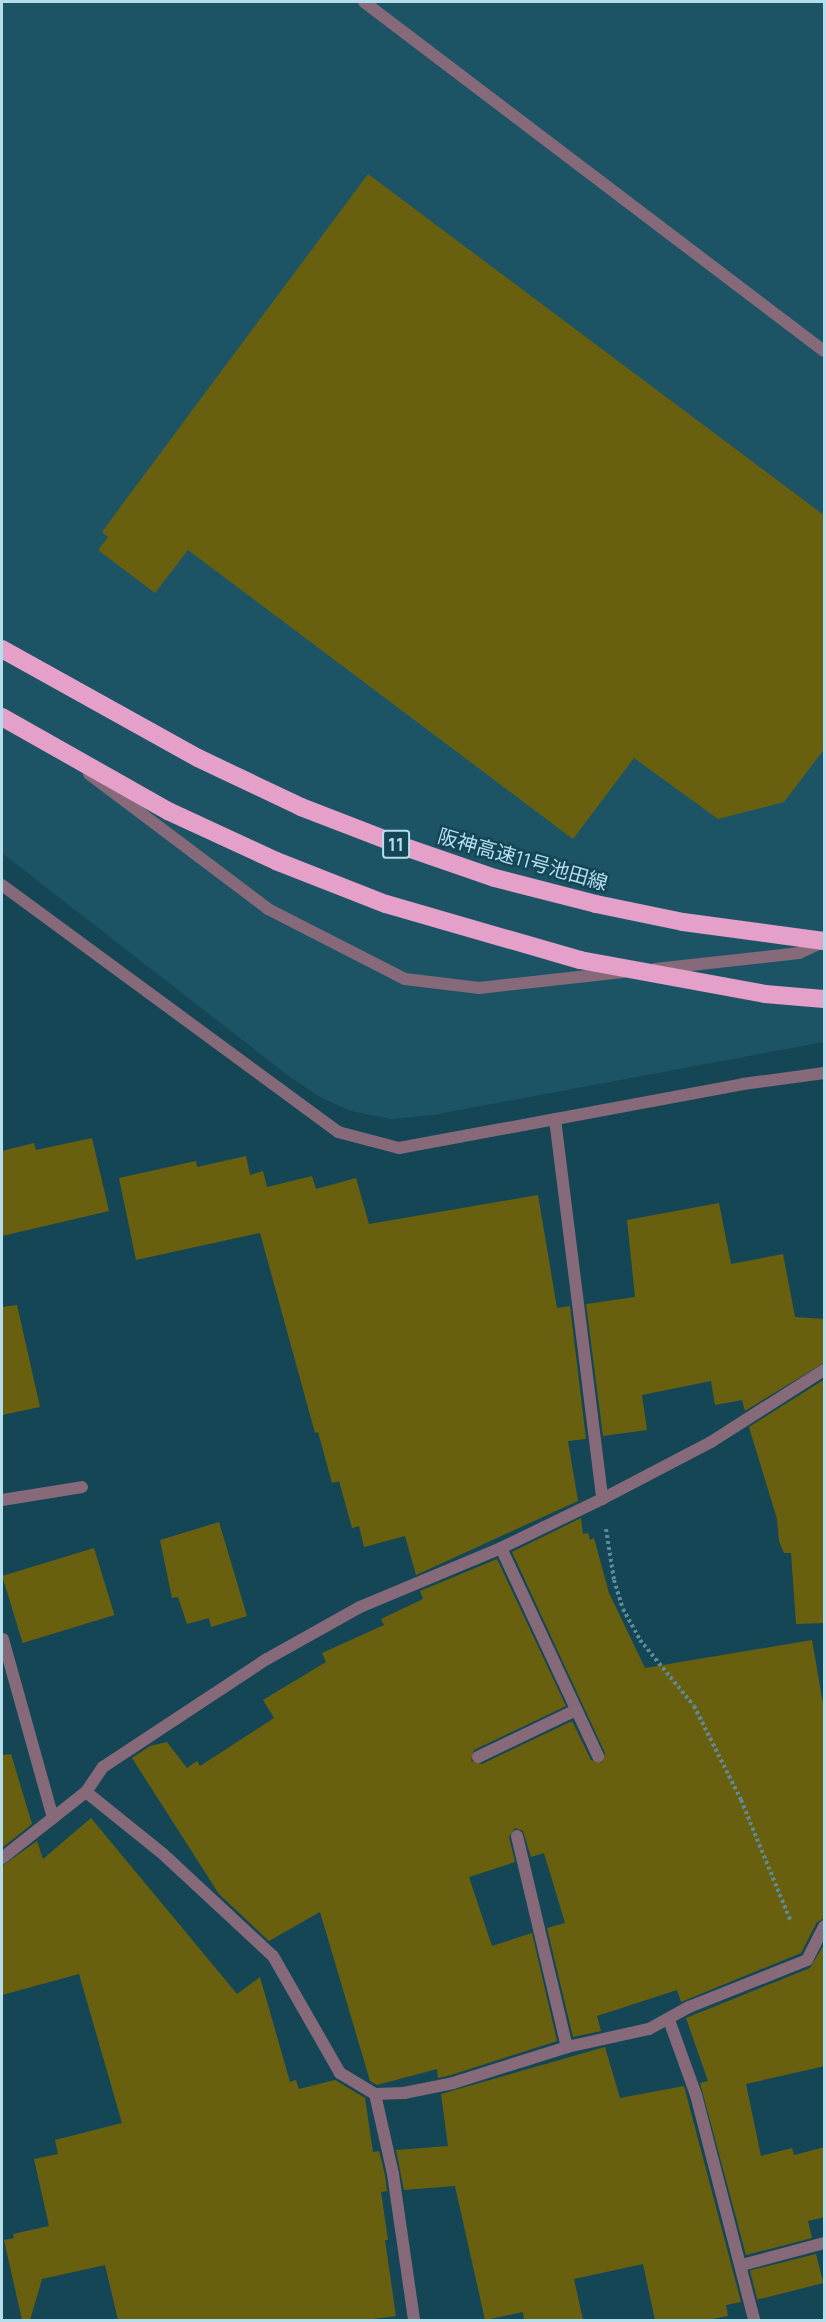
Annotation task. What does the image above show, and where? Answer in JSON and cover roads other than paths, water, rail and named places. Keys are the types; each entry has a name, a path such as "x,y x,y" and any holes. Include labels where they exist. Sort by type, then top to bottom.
{"highway":[{"name":"阪神高速11号池田線","path":"2,649 198,758 301,807 402,846 495,878 596,904 694,924 825,941"},
{"path":"2,717 168,811 276,861 386,904 580,960 765,994 825,999"}],"street":[{"path":"364,2 825,351"},
{"path":"2,709 268,909 405,979 479,988 799,953 825,941"},
{"path":"2,885 338,1132 399,1148 825,1073"},
{"path":"555,1119 602,1499"},
{"path":"2,1858 86,1792 103,1767 267,1659 360,1607 501,1548 602,1499 711,1442 825,1370"},
{"path":"2,1500 82,1487"},
{"path":"501,1548 598,1756"},
{"path":"3,1639 53,1818"},
{"path":"478,1757 576,1710"},
{"path":"86,1792 162,1853 273,1956 340,2073 375,2094 404,2093 453,2083 567,2047 649,2029 689,2007 807,1960 825,1926"},
{"path":"517,1836 567,2047"},
{"path":"669,2020 696,2096 742,2265 754,2320"},
{"path":"375,2094 393,2174 414,2320"},
{"path":"742,2265 825,2243"}]}
